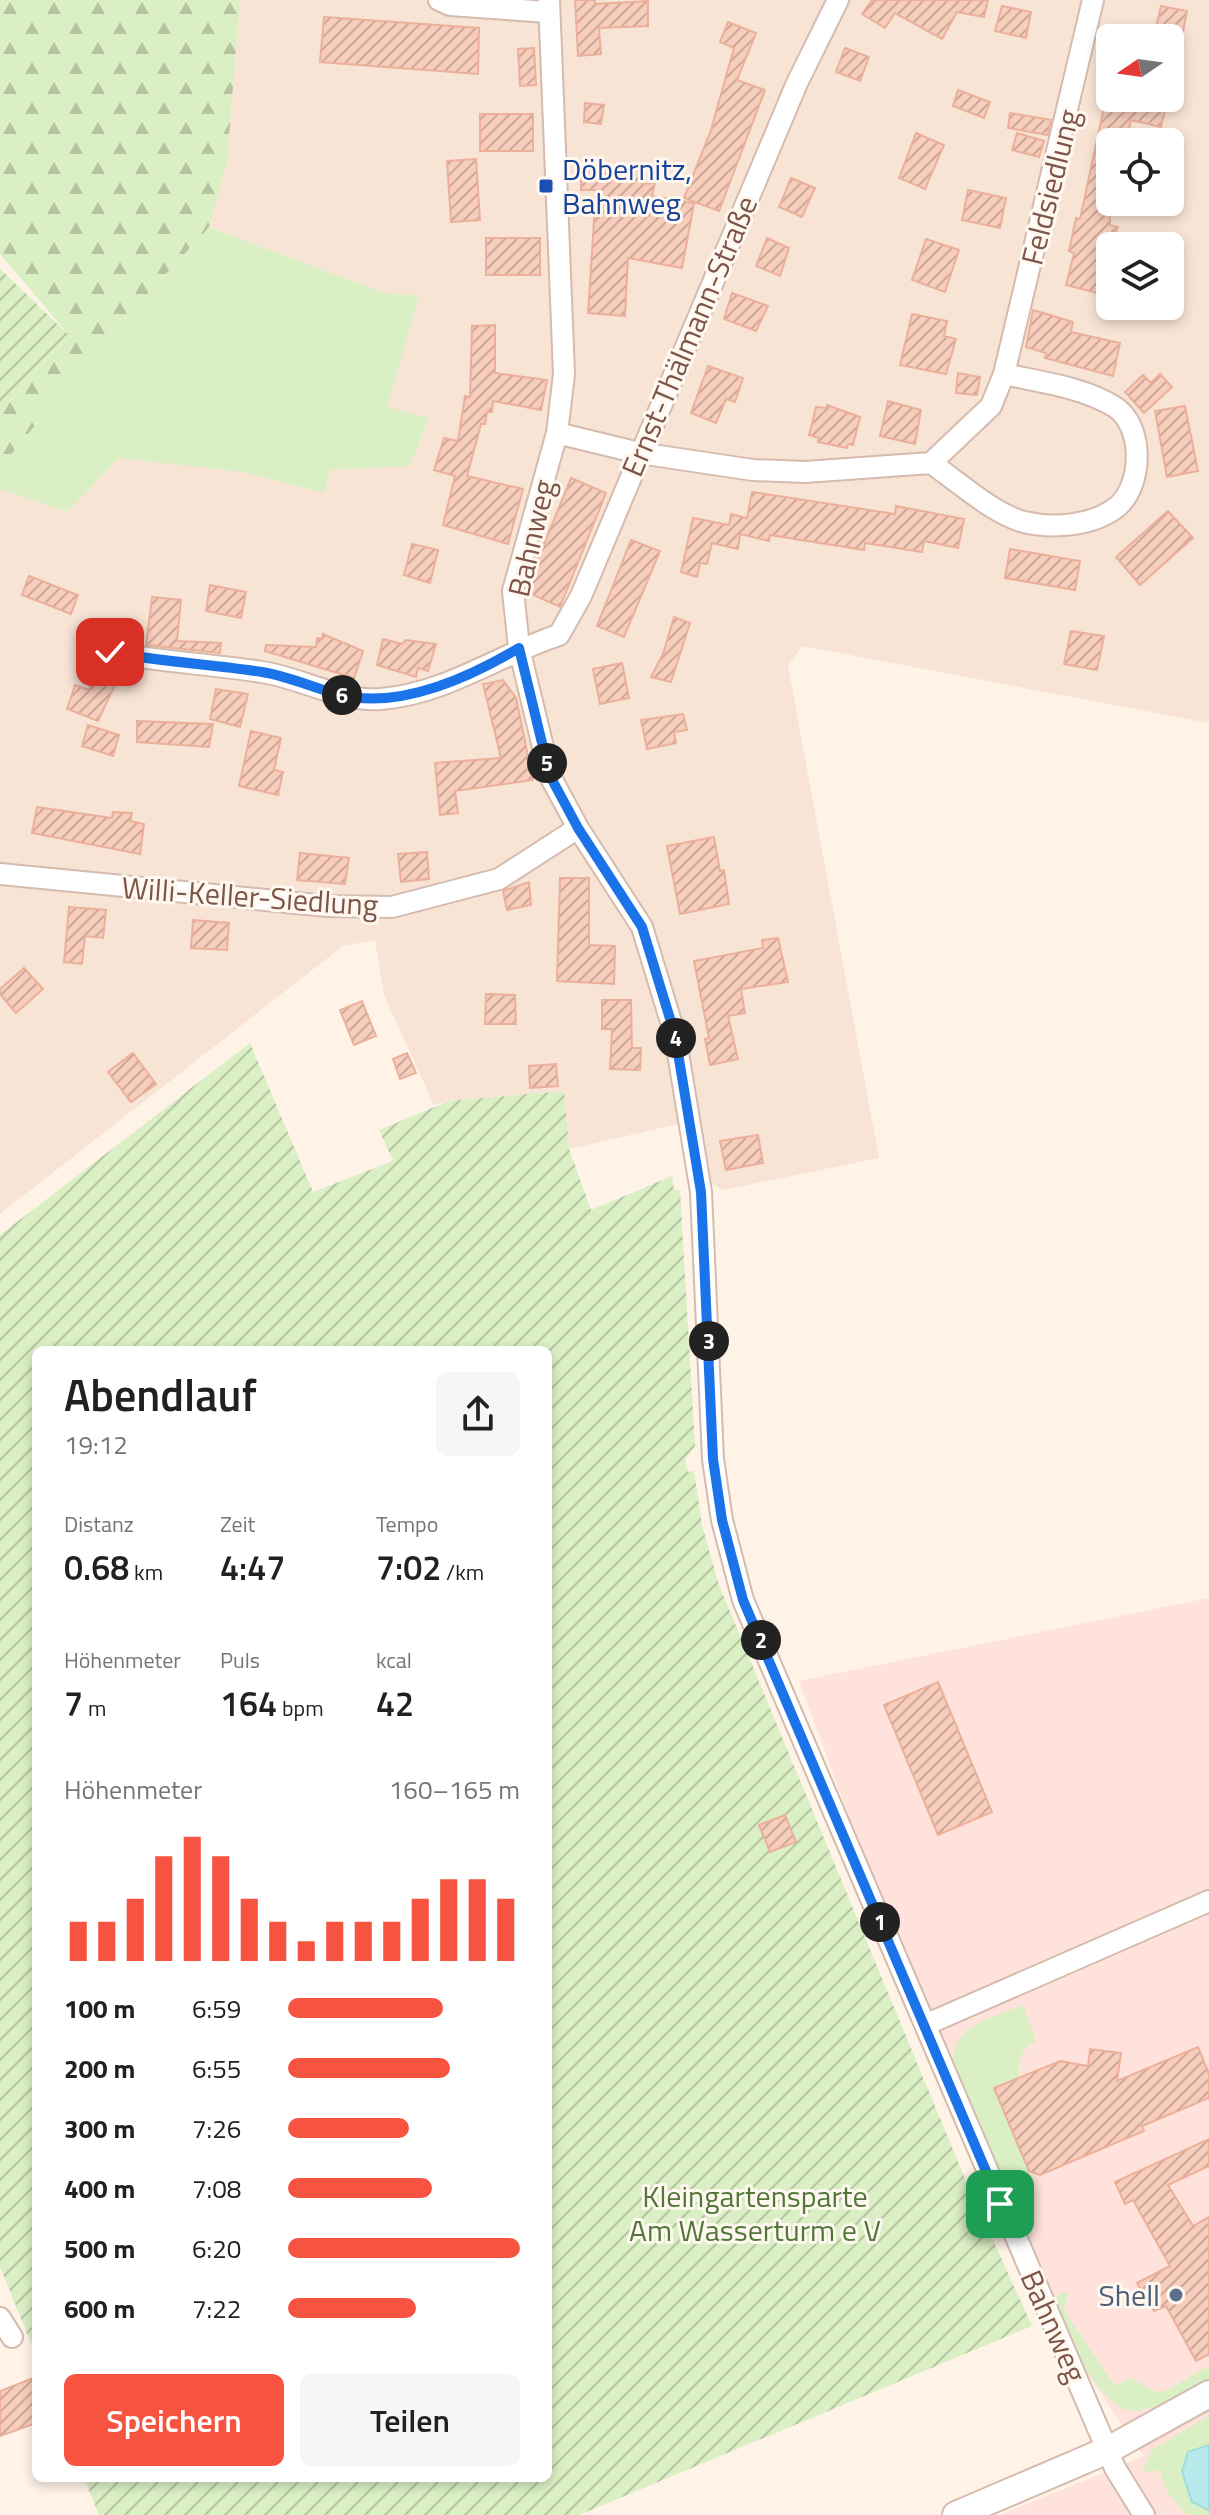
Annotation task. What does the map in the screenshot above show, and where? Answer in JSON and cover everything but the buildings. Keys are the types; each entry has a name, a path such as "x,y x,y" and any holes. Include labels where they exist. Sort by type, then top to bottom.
{"street":[{"path":"439,0 450,5 548,6"},
{"name":"Ernst-Thälmann-Straße","path":"110,652 162,662 265,672 347,696 381,699 482,670 519,648 559,635 581,596 797,83 838,0"},
{"name":"Feldsiedlung","path":"931,463 991,406 1004,374 1093,0"},
{"name":"Bahnweg","path":"548,6 564,374 557,433 513,591 519,648 550,776 578,828 642,927 666,997 677,1043 701,1192 713,1459 732,1562 743,1600 1108,2450 1144,2515"},
{"path":"557,433 639,453 780,472 931,463 1008,515 1024,522 1067,525 1103,515 1120,505 1135,472 1137,456 1135,437 1128,420 1116,408 1077,391 1004,374"},
{"name":"Willi-Keller-Siedlung","path":"0,874 327,906 392,907 499,879 578,828"},
{"path":"925,2025 1209,1901"},
{"path":"0,2318 12,2337"},
{"path":"956,2515 1108,2450 1209,2394"}],"shaded area":[{"path":"240,0 1209,0 1209,723 802,646 788,666 879,1158 723,1190 707,1181 701,1119 569,1149 564,1091 434,1105 384,995 375,940 343,946 0,1214 0,489 67,512 118,457 243,472 324,493 330,470 410,466 429,419 386,407 419,295 387,294 209,227 227,162"},
{"path":"1209,1598 1209,2515 1000,2515 1144,2456 1054,2327 925,2025 799,1681"}],"green space":[{"path":"0,0 240,0 227,162 209,227 99,347 0,468 0,413 68,334 0,254"},
{"path":"209,227 387,294 419,295 387,407 429,418 410,466 330,470 324,493 243,472 119,458 67,512 0,489 0,468 99,347"},
{"path":"0,269 68,334 0,413"},
{"name":"Kleingartensparte Am Wasserturm e V","path":"250,1043 313,1192 393,1161 379,1130 449,1101 564,1091 569,1149 591,1210 672,1176 674,1190 680,1190 695,1446 685,1459 688,1472 694,1471 702,1525 719,1585 966,2181 1032,2326 579,2515 99,2515 86,2482 552,2482 552,1346 32,1346 32,2345 0,2267 0,1235"},
{"path":"1023,2005 1036,2041 1021,2056 1020,2078 994,2089 1029,2171 1018,2197 1010,2199 954,2070 954,2055 964,2033 985,2020"},
{"path":"1061,2293 1069,2293 1064,2309 1115,2386 1130,2378 1157,2392 1165,2391 1209,2366 1209,2379 1155,2406 1135,2411 1122,2408 1109,2399 1085,2367 1053,2300"},
{"path":"1209,2415 1209,2515 1188,2515 1166,2489 1160,2470 1142,2473 1152,2450"}],"water":[{"path":"1209,2445 1209,2510 1192,2502 1182,2471 1188,2452"}],"place":[{"name":"Döbernitz, Bahnweg","path":"546,186"},
{"name":"Shell","path":"1176,2295"}],"route":[{"path":"110,652 162,662 265,672 347,696 381,699 430,688 482,670 519,648 550,776 578,828 642,927 666,997 675,1035 701,1192 713,1459 722,1520 743,1600 1000,2204"}]}
